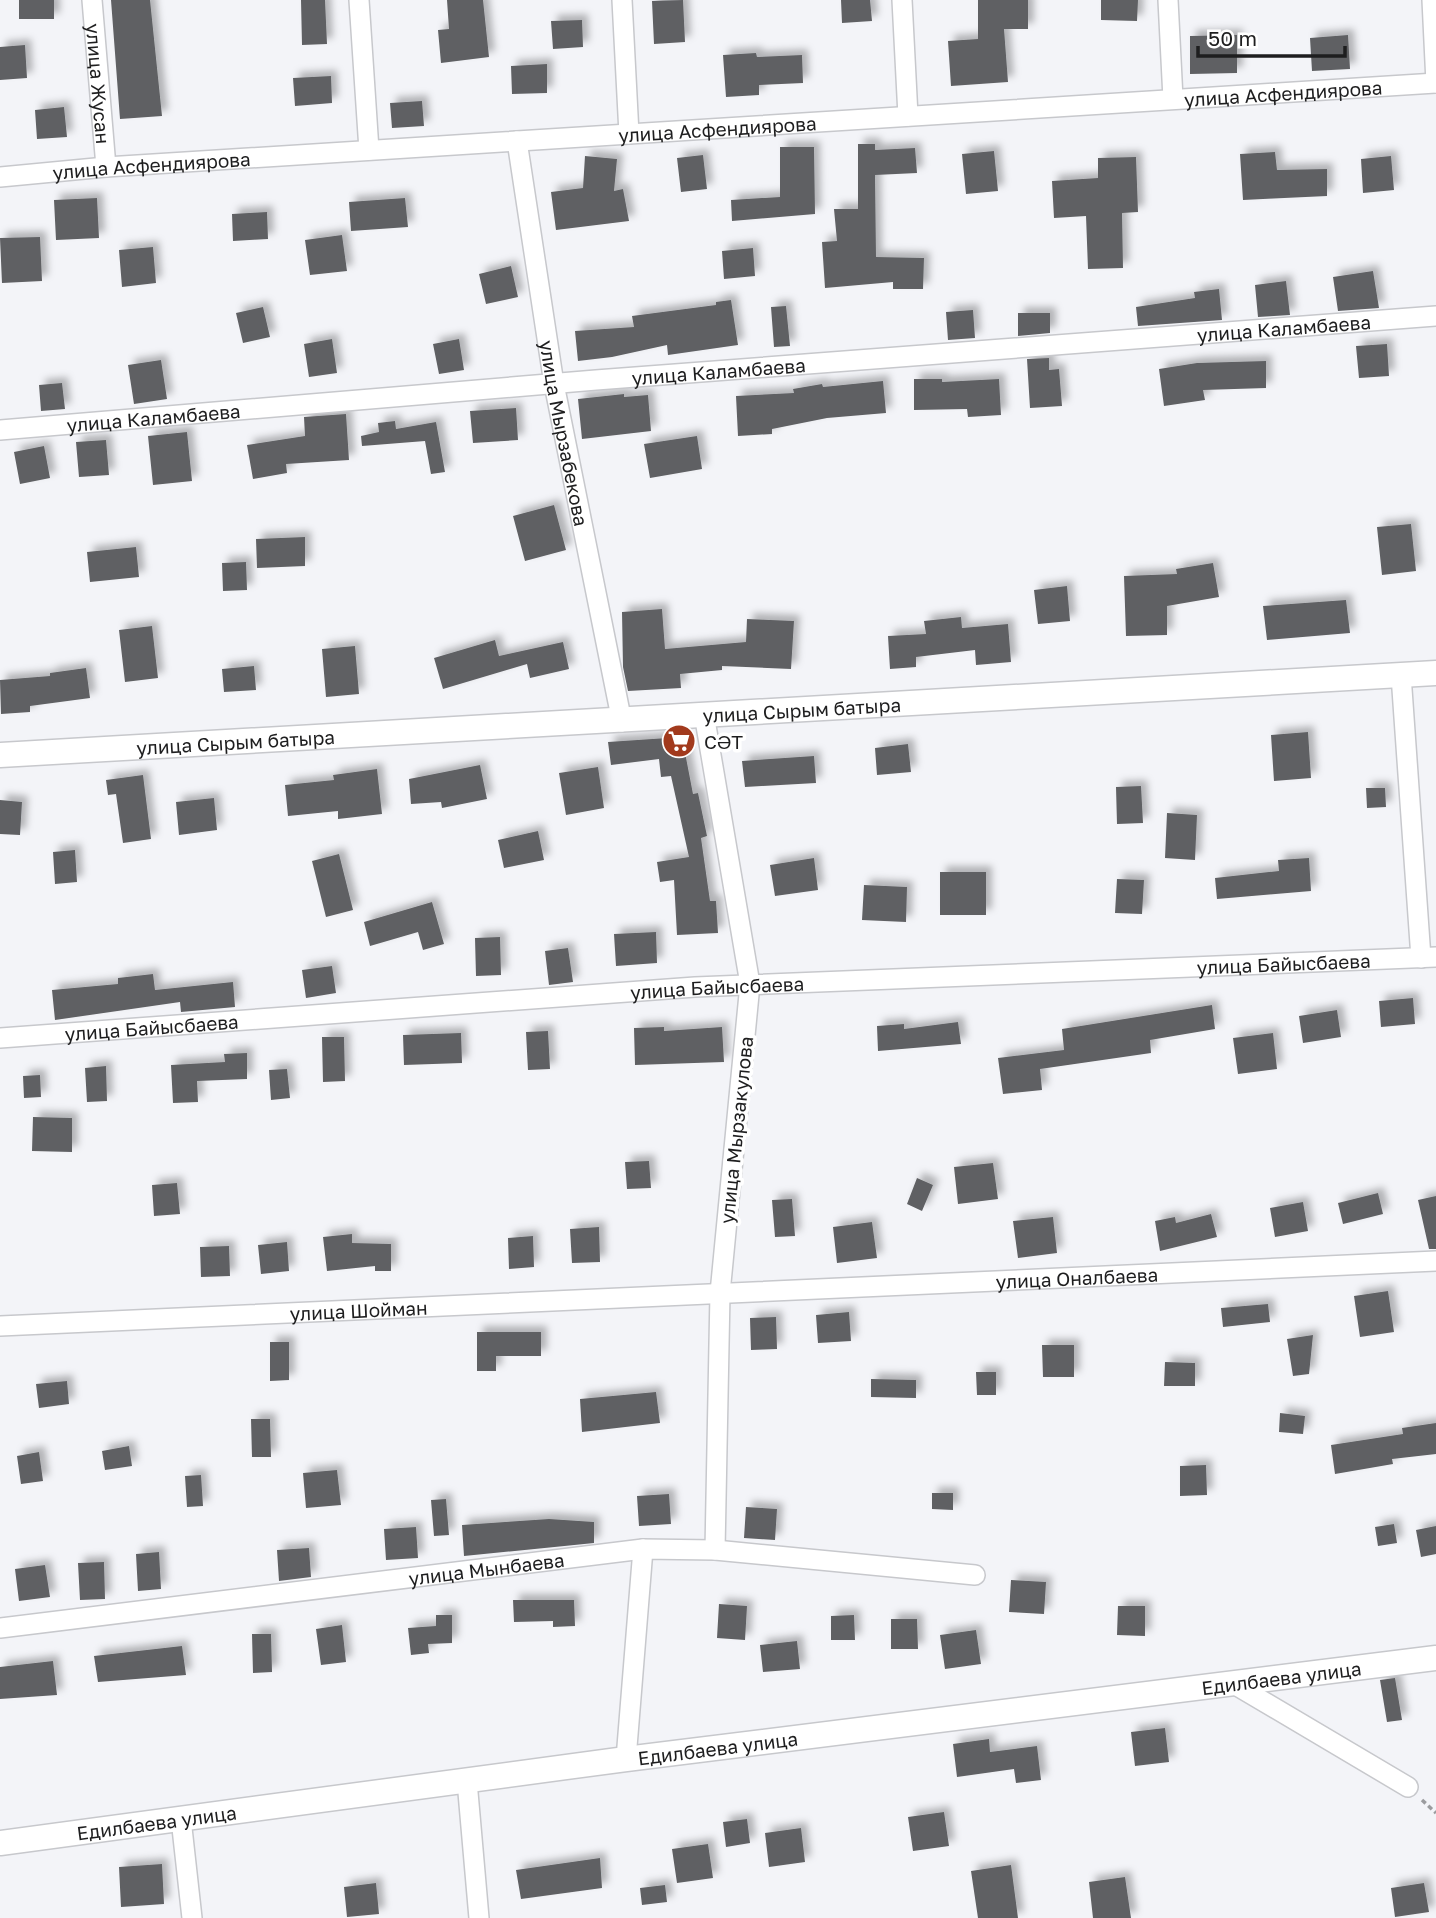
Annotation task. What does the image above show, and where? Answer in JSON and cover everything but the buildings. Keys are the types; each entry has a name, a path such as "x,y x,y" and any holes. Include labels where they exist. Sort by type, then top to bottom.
{"street":[{"name":"улица Жусан","path":"92,0 106,167"},
{"path":"359,0 369,150"},
{"path":"622,0 629,134"},
{"path":"902,0 908,116"},
{"path":"1168,0 1173,99"},
{"path":"1432,0 1436,83"},
{"name":"улица Асфендиярова","path":"0,177 106,167 1436,83"},
{"name":"улица Мырзабекова","path":"517,141 554,384 622,722"},
{"name":"улица Каламбаева","path":"0,430 1436,316"},
{"name":"улица Сырым батыра","path":"0,755 622,722 704,714 1436,673"},
{"path":"1401,675 1429,957"},
{"name":"улица Мырзакулова","path":"704,714 750,984 719,1293 715,1550"},
{"name":"улица Байысбаева","path":"0,1038 750,984 1429,957"},
{"name":"улица Оналбаева","path":"719,1293 1436,1261"},
{"name":"улица Шойман","path":"0,1326 719,1293"},
{"path":"626,1759 643,1549"},
{"name":"улица Мынбаева","path":"0,1628 643,1549 715,1550 975,1575"},
{"name":"Едилбаева улица","path":"0,1843 626,1759 1436,1658"},
{"path":"1234,1684 1408,1787"},
{"path":"467,1781 479,1918"},
{"path":"181,1819 192,1918"}],"place":[{"name":"СƏТ","path":"679,741"}]}
